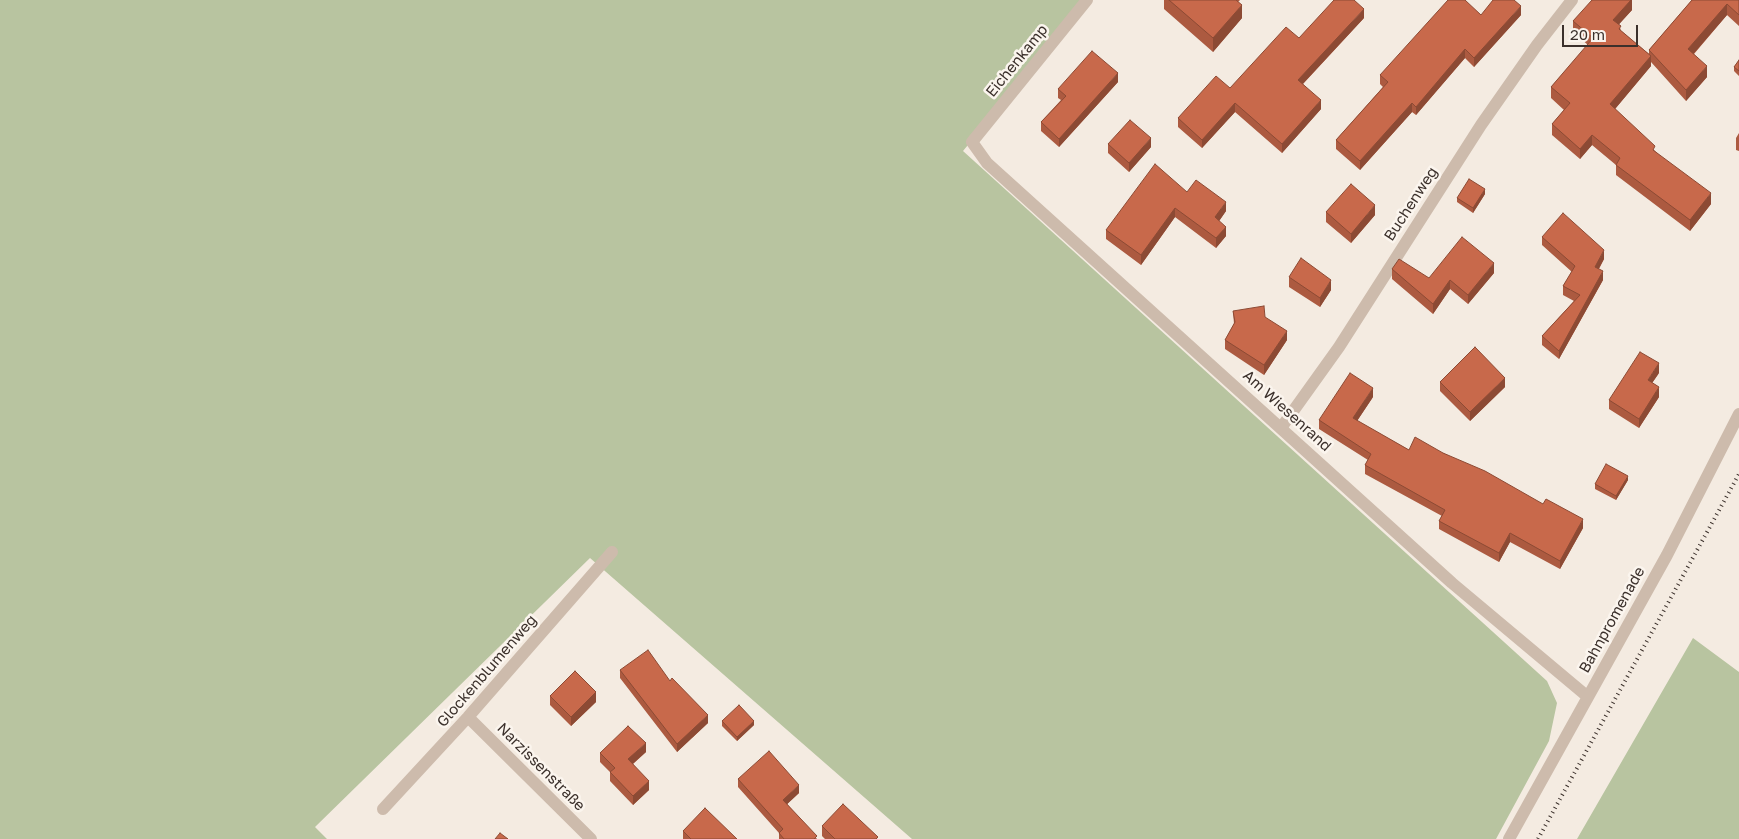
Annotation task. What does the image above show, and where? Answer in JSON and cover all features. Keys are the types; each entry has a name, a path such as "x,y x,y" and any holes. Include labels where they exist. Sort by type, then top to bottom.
{"street":[{"name":"Eichenkamp","path":"972,142 1087,0"},
{"name":"Buchenweg","path":"1281,428 1339,347 1481,125 1537,45 1572,0"},
{"name":"Am Wiesenrand","path":"972,142 988,163 1452,583 1588,697"},
{"name":"Bahnpromenade","path":"1509,839 1667,555 1739,414"},
{"name":"Glockenblumenweg","path":"383,809 468,717 612,552"},
{"name":"Narzissenstraße","path":"468,717 591,839"}],"green space":[{"path":"0,0 1087,0 963,151 1547,681 1557,703 1549,741 1496,839 912,839 590,558 315,827 327,839 0,839"},
{"path":"1693,638 1739,672 1739,839 1577,839"}],"building":[{"path":"1169,0 1236,0 1242,5 1213,38"},
{"path":"1334,0 1354,0 1364,9 1298,80 1321,100 1282,144 1235,103 1202,140 1178,118 1216,76 1230,88 1286,27 1299,38"},
{"path":"1448,0 1465,0 1481,15 1493,0 1514,0 1521,6 1474,58 1465,49 1416,107 1412,103 1360,161 1336,140 1388,82 1380,75"},
{"path":"1592,0 1631,0 1613,20 1621,26 1619,29 1651,56 1610,104 1655,146 1653,150 1711,193 1690,220 1616,165 1620,158 1592,135 1580,149 1552,124 1570,103 1551,87 1593,38 1573,21"},
{"path":"1692,0 1739,0 1739,15 1727,4 1688,49 1707,66 1686,90 1649,50"},
{"path":"1092,51 1118,73 1059,139 1041,122 1066,96 1058,89"},
{"path":"1739,60 1739,71 1734,67"},
{"path":"1130,120 1151,138 1129,163 1108,144"},
{"path":"1155,164 1187,192 1196,180 1226,202 1215,217 1226,227 1216,238 1175,208 1141,255 1106,230"},
{"path":"1469,179 1485,189 1473,208 1457,198"},
{"path":"1351,184 1375,205 1351,234 1326,212"},
{"path":"1563,213 1604,250 1595,267 1603,271 1559,351 1542,336 1580,295 1563,286 1575,266 1542,237"},
{"path":"1462,237 1494,263 1468,295 1450,280 1433,304 1392,269 1399,259 1429,278"},
{"path":"1301,258 1331,280 1320,298 1289,277"},
{"path":"1264,306 1265,317 1287,331 1264,365 1225,340 1235,322 1233,311"},
{"path":"1475,347 1505,378 1470,412 1440,382"},
{"path":"1640,352 1659,363 1648,380 1659,387 1639,419 1609,400"},
{"path":"1350,373 1373,388 1353,418 1409,450 1415,437 1443,453 1485,471 1543,504 1546,499 1583,519 1560,561 1510,533 1499,553 1439,521 1445,510 1365,465 1371,454 1319,420"},
{"path":"1606,464 1628,476 1616,496 1595,484"},
{"path":"648,650 670,681 672,678 708,715 677,744 620,670"},
{"path":"575,671 596,692 571,717 550,696"},
{"path":"739,705 754,721 737,737 722,721"},
{"path":"628,726 646,743 628,759 649,781 633,796 610,772 615,768 600,753"},
{"path":"769,751 799,785 783,800 817,836 814,839 784,839 779,833 783,829 738,779"},
{"path":"843,804 878,837 876,839 835,839 822,826"},
{"path":"705,808 737,839 691,839 683,831"},
{"path":"500,833 508,839 495,839"}],"railway":[{"path":"1538,839 1739,474"}]}
